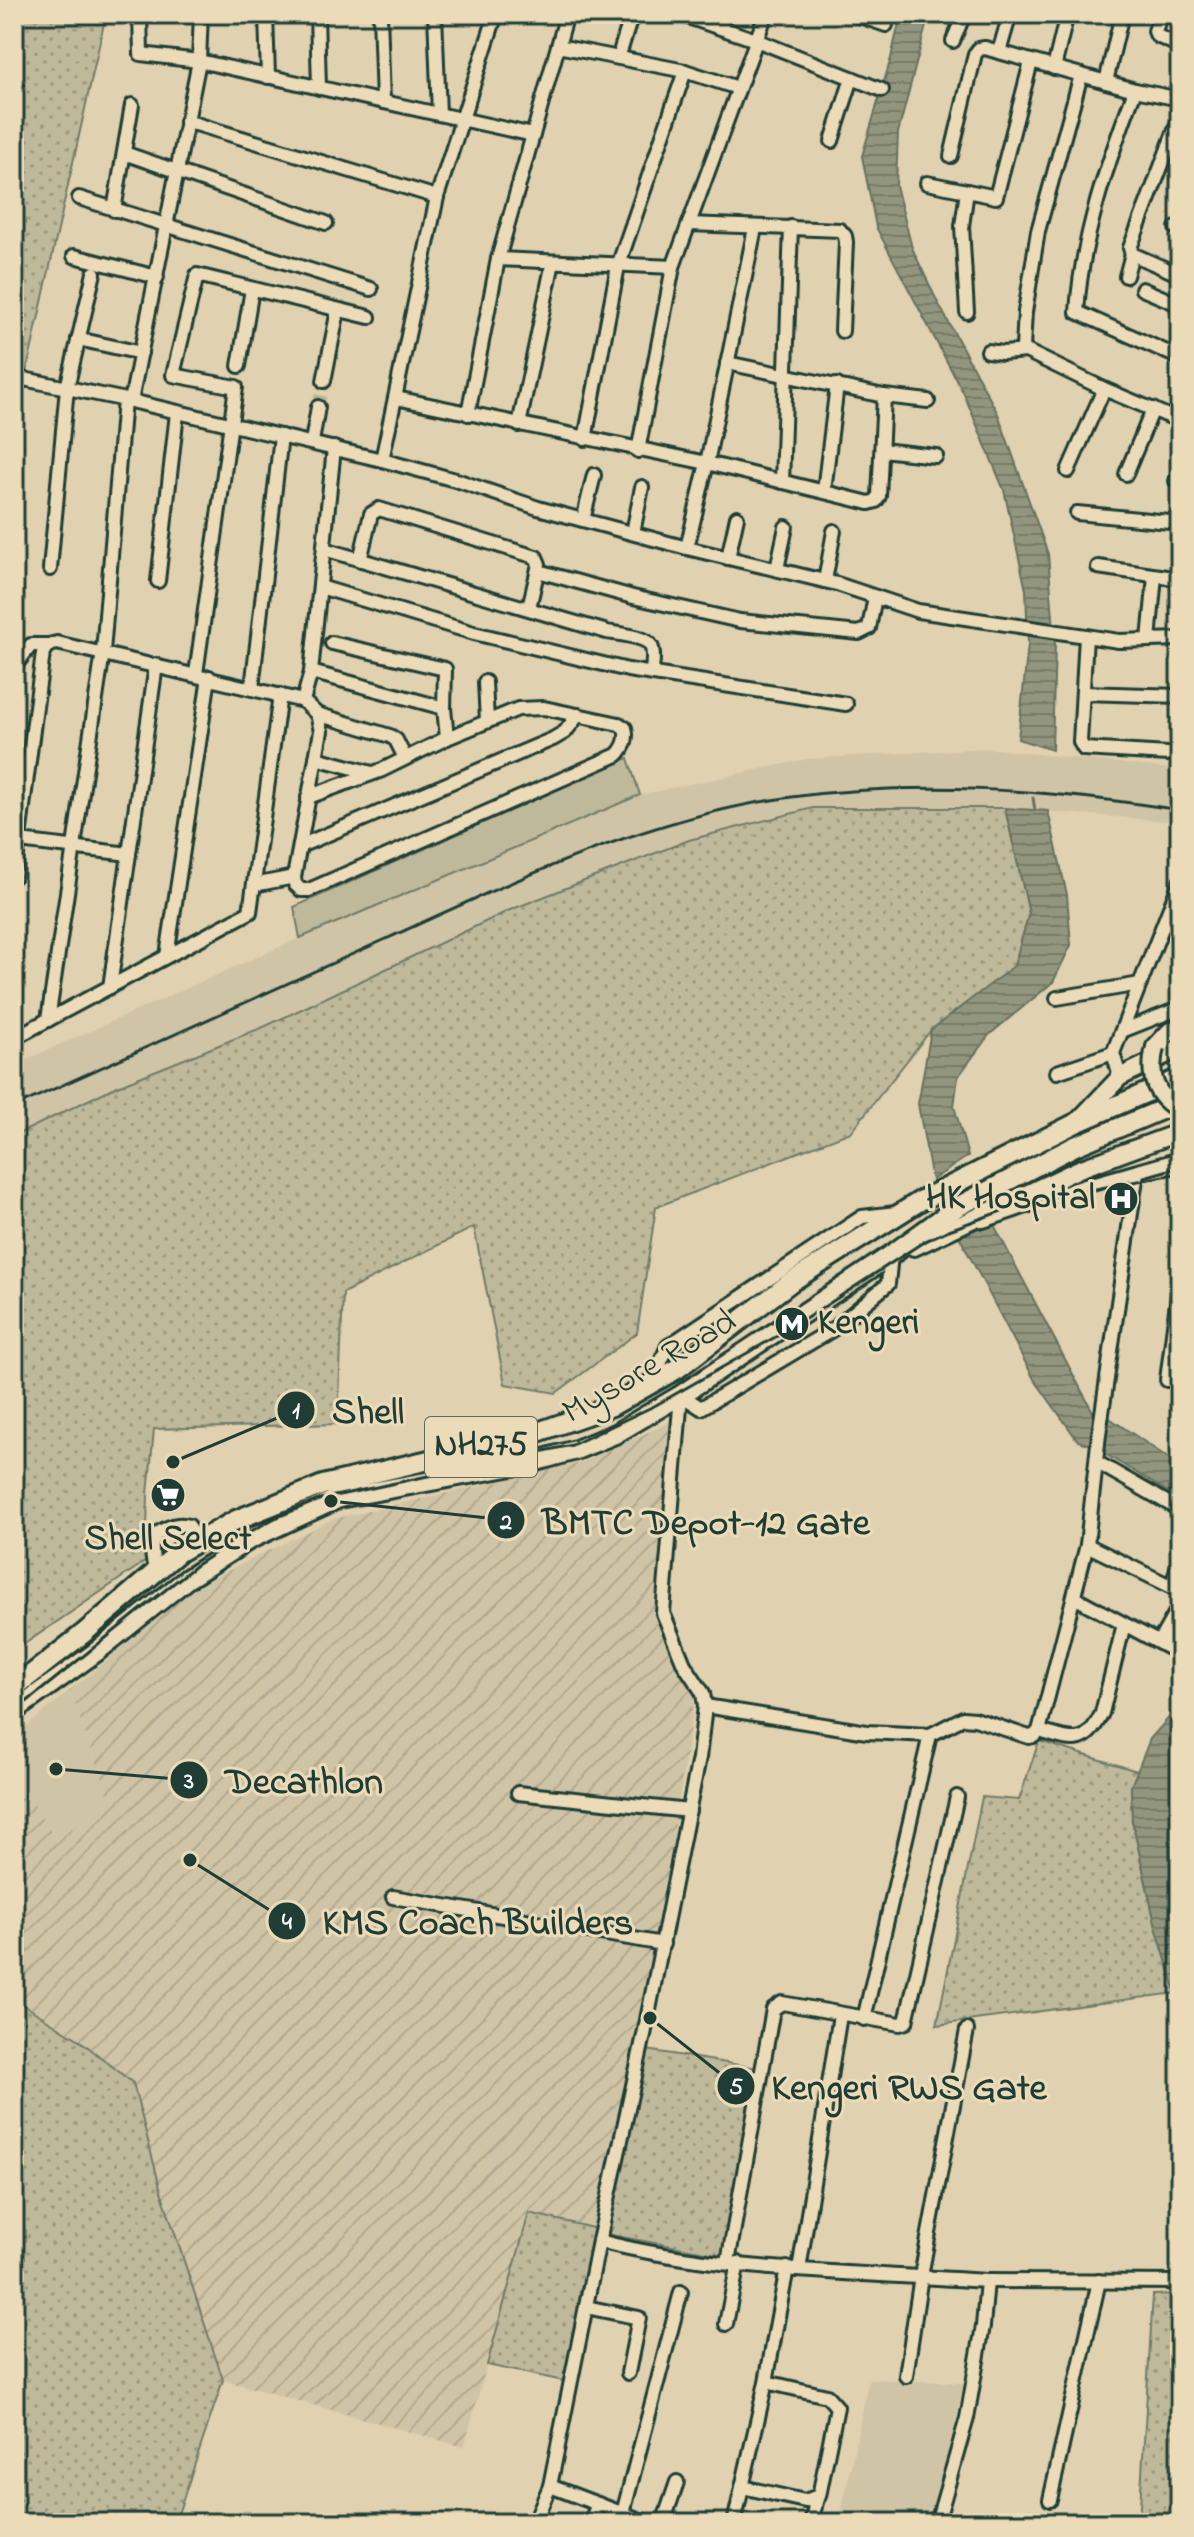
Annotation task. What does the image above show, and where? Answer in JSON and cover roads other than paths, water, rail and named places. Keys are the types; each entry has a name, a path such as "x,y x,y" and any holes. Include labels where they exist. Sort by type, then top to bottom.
{"highway":[{"name":"Mysore Road","path":"14,1688 155,1572 187,1548 236,1520 323,1485 518,1439 612,1406 677,1369 791,1282 901,1212 1076,1123 1180,1078"},
{"name":"Mysore Road","path":"14,1711 96,1652 187,1579 250,1539 339,1498 529,1463 576,1450 615,1434 681,1395 891,1255 961,1217 978,1195 1083,1143 1180,1102"},
{"path":"187,1548 187,1579"}],"main road":[{"path":"1180,1027 1169,1032 1155,1047 1150,1065 1152,1080 1160,1093 1168,1103 1180,1110"},
{"path":"1076,1123 1120,1077 1173,1050"},
{"path":"961,1217 1180,1132"}],"street":[{"path":"140,14 141,54 199,61 533,135"},
{"path":"48,1020 103,652 127,401 141,353 199,61 201,14"},
{"path":"266,14 268,77"},
{"path":"317,14 319,88"},
{"path":"380,14 383,102"},
{"path":"435,14 439,114"},
{"path":"382,460 437,197 496,14"},
{"path":"468,414 498,259 567,14"},
{"path":"621,49 632,14"},
{"path":"679,14 756,40 882,90"},
{"path":"638,451 673,267 766,14"},
{"path":"854,14 886,25"},
{"path":"953,41 964,14"},
{"path":"999,52 1010,14"},
{"path":"1054,68 1067,14"},
{"path":"1106,82 1122,14"},
{"path":"1161,14 1155,31 1157,36 1180,46"},
{"path":"558,46 685,71 738,88"},
{"path":"951,156 975,54 979,49 985,48 1135,90 1180,99"},
{"path":"927,183 996,197 1031,62"},
{"path":"585,439 618,266 685,71"},
{"path":"1026,351 1023,347 1025,312 1038,231 1081,75"},
{"path":"832,141 852,78"},
{"path":"1135,90 1101,183 1079,274 1077,312 1180,358"},
{"path":"114,210 132,105"},
{"path":"1126,276 1132,254 1131,241 1180,117"},
{"path":"186,121 437,197"},
{"path":"124,153 326,223"},
{"path":"967,191 962,226 967,312"},
{"path":"79,198 371,289"},
{"path":"689,224 840,230 845,236 842,331"},
{"path":"782,482 791,227"},
{"path":"687,548 755,228"},
{"path":"1132,254 1180,275"},
{"path":"74,256 157,277"},
{"path":"498,259 673,267"},
{"path":"519,425 553,262"},
{"path":"50,569 67,388 94,273"},
{"path":"167,956 236,387 173,375 197,275 369,317"},
{"path":"239,366 252,289"},
{"path":"1142,289 1180,305"},
{"path":"324,381 338,310"},
{"path":"78,339 141,353"},
{"path":"988,351 1026,351 1180,421"},
{"path":"727,363 884,396 928,401"},
{"path":"14,377 382,460 583,520 825,581 929,613 1119,641 1180,639"},
{"path":"824,491 837,385"},
{"path":"1068,471 1104,389"},
{"path":"396,398 707,463 869,503 879,496 884,396"},
{"path":"312,442 318,407"},
{"path":"1126,474 1153,409"},
{"path":"158,581 177,413"},
{"path":"252,688 281,436"},
{"path":"303,701 311,672 334,448"},
{"path":"882,450 936,456"},
{"path":"583,520 594,475"},
{"path":"633,533 642,487"},
{"path":"360,560 371,514 379,509 536,557 539,560 538,571 529,608"},
{"path":"1077,513 1180,523"},
{"path":"728,558 737,517"},
{"path":"777,569 786,527"},
{"path":"825,581 834,531"},
{"path":"324,549 646,641 651,646 652,673"},
{"path":"1098,567 1180,579"},
{"path":"538,571 633,597 740,621 859,633 869,628 875,597"},
{"path":"1149,640 1155,576"},
{"path":"320,587 474,633 652,673 846,704"},
{"path":"1086,636 1080,742 1084,749 1168,754"},
{"path":"14,667 31,645 57,643 103,652 303,701 317,714 390,736 401,746 405,758"},
{"path":"332,643 445,669 447,738"},
{"path":"14,876 43,653 49,645"},
{"path":"110,987 156,665"},
{"path":"311,672 444,708"},
{"path":"485,682 487,721"},
{"path":"1083,693 1180,696"},
{"path":"14,1038 250,912 280,695"},
{"path":"308,797 372,773 518,709 530,707 619,724 627,734 623,750 617,755 309,890 301,890 295,884 294,877 308,797 321,731 317,714"},
{"path":"300,846 553,739 565,732 578,715"},
{"path":"316,758 372,773"},
{"path":"19,841 129,854"},
{"path":"254,885 294,877"},
{"path":"1120,1077 1113,1053 1176,900 1180,882"},
{"path":"1057,998 1140,984"},
{"path":"1122,1031 1180,1008"},
{"path":"1057,1072 1113,1053"},
{"path":"961,1217 977,1223 1085,1186 1180,1159"},
{"path":"705,1706 867,1732 930,1735 963,1718 1029,1737 1039,1731 1087,1545 1101,1418 1137,1172"},
{"path":"534,2523 550,2486 699,1758 705,1706 703,1693 670,1637 663,1613 681,1395 701,1408 835,1328 888,1284 891,1255"},
{"path":"1167,1380 1180,1279"},
{"path":"1098,1463 1180,1510"},
{"path":"155,1572 152,1543 155,1536 176,1524 184,1524 189,1526 187,1548"},
{"path":"1087,1545 1176,1589 1180,1557"},
{"path":"1074,1597 1180,1654"},
{"path":"1159,1642 1180,1605"},
{"path":"1039,1731 1073,1741 1088,1736 1096,1726 1124,1624"},
{"path":"864,2019 930,1735"},
{"path":"518,1793 689,1811"},
{"path":"726,2324 773,2009 782,2003 864,2019 900,2024 906,2022 957,1797"},
{"path":"393,1897 663,1944"},
{"path":"734,2523 793,2269 840,2015"},
{"path":"906,2376 921,2276 967,2030"},
{"path":"599,2241 644,2253 793,2269 987,2281 1180,2282"},
{"path":"937,2523 967,2418 983,2326 987,2281"},
{"path":"1050,2500 1099,2281"},
{"path":"623,2513 681,2292"},
{"path":"586,2307 639,2318 628,2373"},
{"path":"766,2382 827,2396 837,2407 811,2523"},
{"path":"663,2523 677,2482"},
{"path":"550,2486 648,2523"},
{"path":"742,2487 805,2501 817,2498"},
{"path":"590,2523 598,2504"}],"waterway":[{"path":"1033,798 1035,810"}],"tunnel":[{"path":"318,407 324,381"}],"railway":[{"path":"14,1107 534,873 687,819 792,797 938,788 1084,797 1180,810"},
{"path":"14,1712 195,1566 275,1518 321,1499 572,1445 656,1405 793,1327 925,1241 949,1230 1027,1202 1180,1173"}],"place":[{"name":"HK Hospital","path":"1121,1199"},
{"name":"Kengeri","path":"792,1324"},
{"name":"Shell","path":"173,1462"},
{"name":"Shell Select","path":"168,1495"},
{"name":"BMTC Depot-12 Gate","path":"331,1501"},
{"name":"Decathlon","path":"56,1769"},
{"name":"KMS Coach Builders","path":"190,1860"},
{"name":"Kengeri RWS Gate","path":"650,2018"}]}
